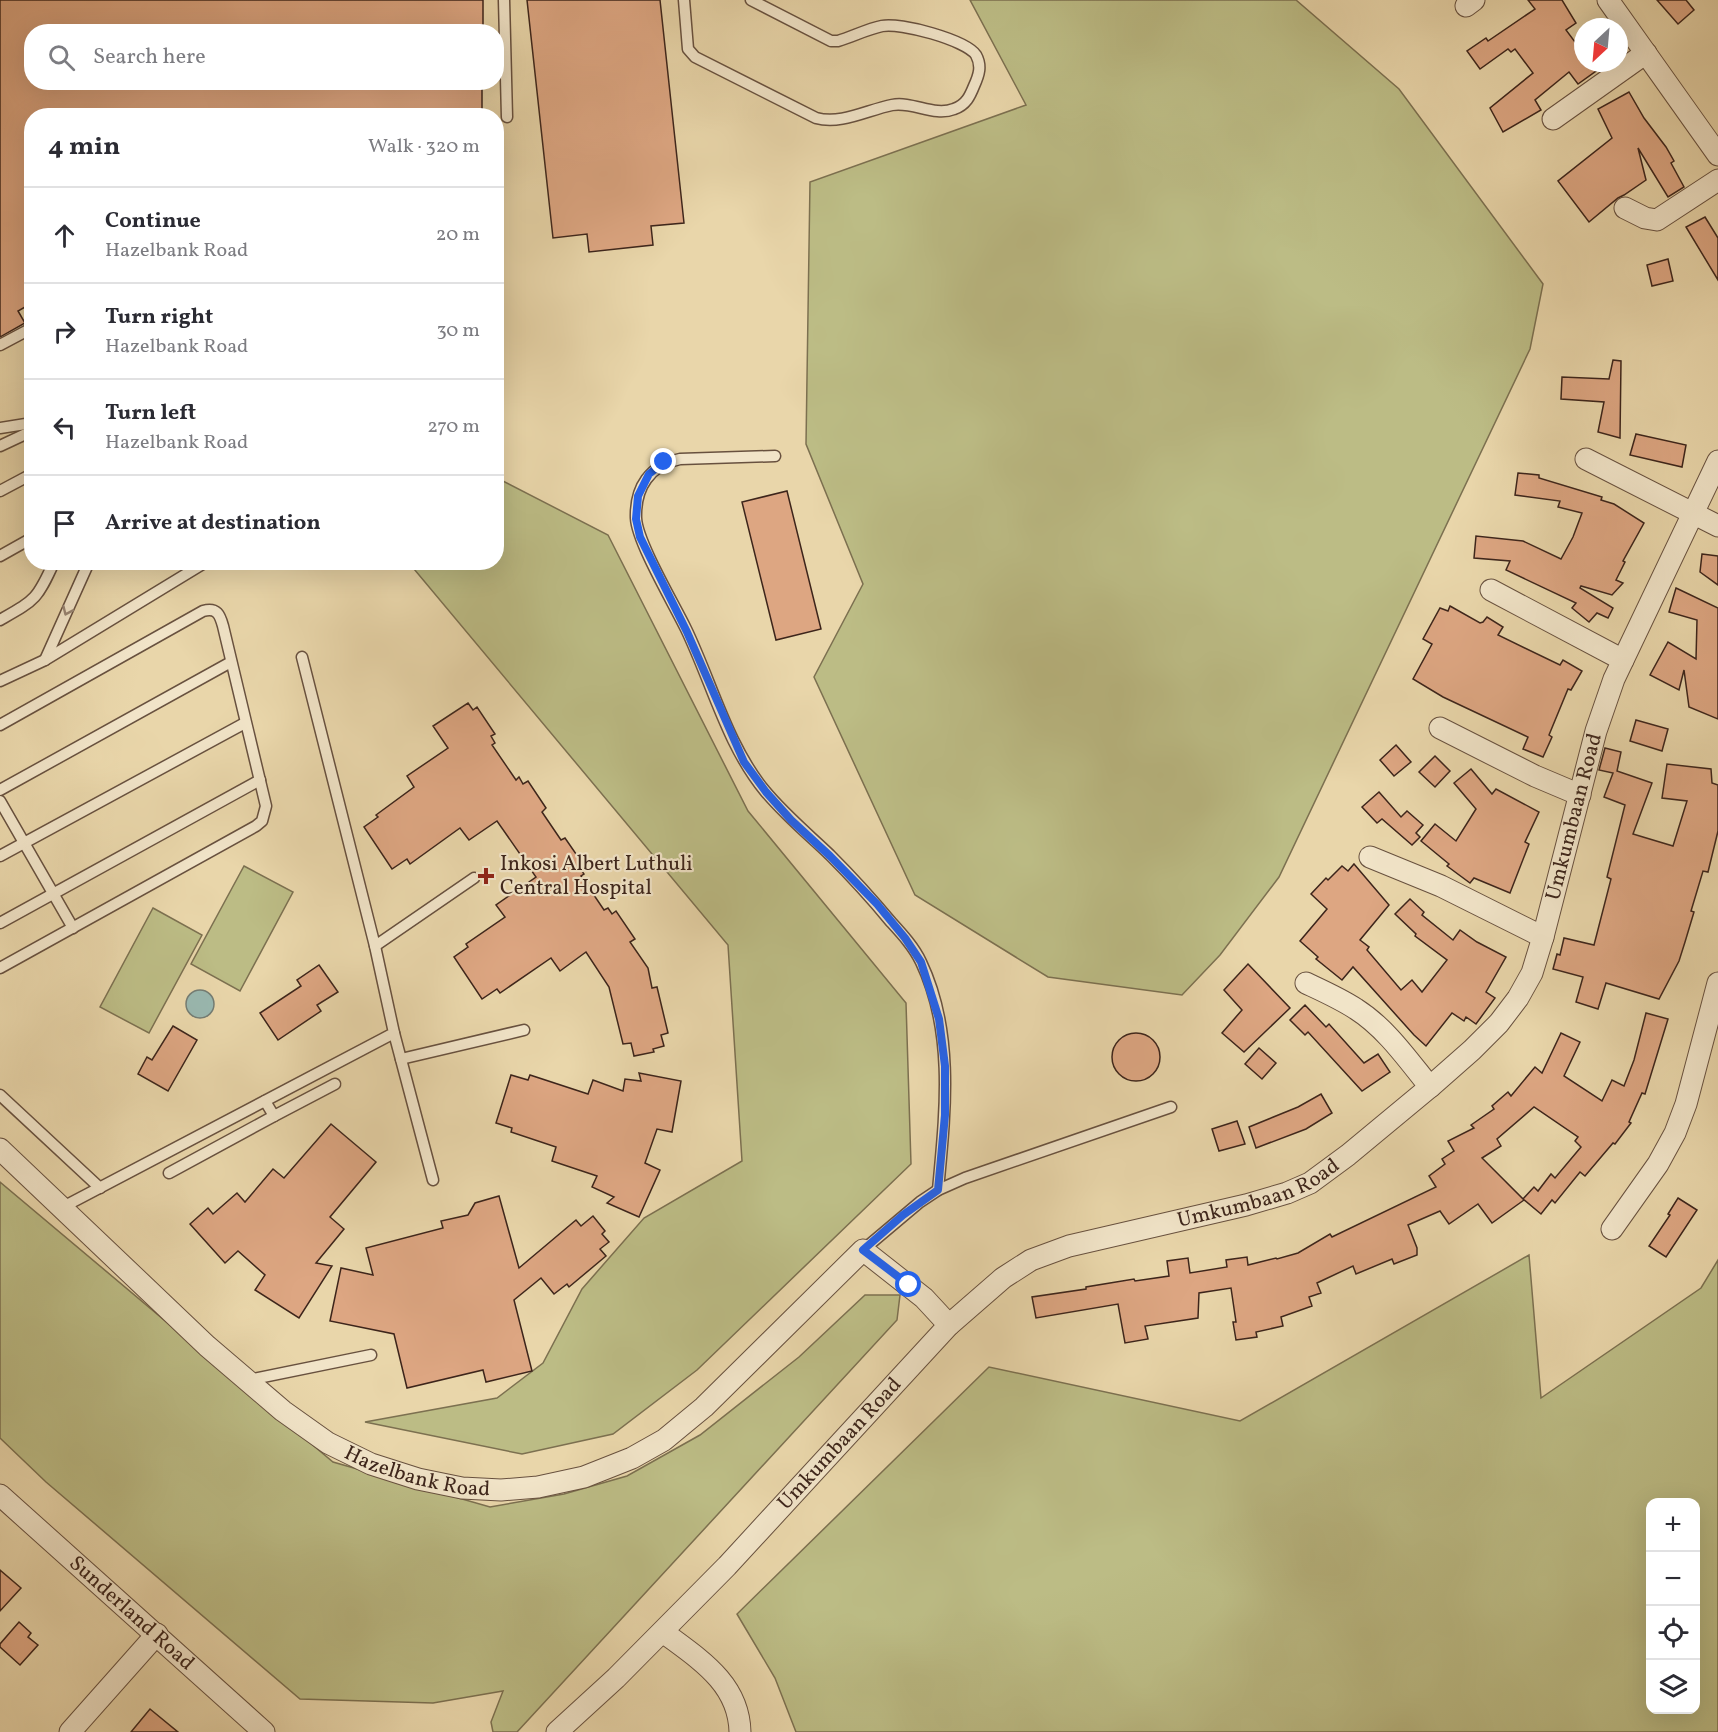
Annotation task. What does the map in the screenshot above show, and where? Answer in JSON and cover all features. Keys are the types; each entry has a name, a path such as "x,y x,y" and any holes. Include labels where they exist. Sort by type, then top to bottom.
{"street":[{"path":"1608,0 1718,155"},
{"path":"1553,119 1646,53"},
{"path":"1625,208 1645,218 1657,220 1718,180"},
{"path":"1586,459 1718,526"},
{"name":"Umkumbaan Road","path":"556,1732 663,1632 727,1566 949,1325 1003,1278 1031,1260 1069,1246 1246,1205 1287,1193 1310,1183 1348,1155 1430,1087 1499,1023 1518,998 1532,973 1596,731 1614,679 1718,461"},
{"path":"1491,590 1623,660"},
{"path":"1440,728 1535,776 1580,795"},
{"path":"1370,857 1441,886 1543,937"},
{"path":"1306,983 1356,1009 1371,1020 1430,1087"},
{"path":"1612,1229 1658,1164 1675,1133 1686,1104 1718,983"},
{"name":"Hazelbank Road","path":"0,1149 207,1346 283,1411 328,1443 371,1464 418,1479 462,1488 501,1490 538,1488 584,1477 632,1458 664,1440 704,1407 863,1250"},
{"path":"863,1250 924,1298 949,1325"},
{"name":"Sunderland Road","path":"0,1495 264,1732"},
{"path":"663,1632 697,1658 729,1690 740,1716 740,1732"},
{"path":"70,1732 157,1634"}],"lane":[{"path":"504,0 507,117"},
{"path":"684,0 688,49 694,57 816,118 827,121 895,105 947,112 964,104 970,96 980,69 974,53 966,46 948,39 907,27 891,25 838,41 831,41 751,0"},
{"path":"0,345 24,332"},
{"path":"0,428 24,424"},
{"path":"0,446 24,435"},
{"path":"775,456 680,459 664,462 649,474 638,496 636,519 640,537 687,632 744,762 791,820 877,904 921,962 939,1019 945,1066 945,1115 938,1190"},
{"path":"0,491 24,478"},
{"path":"0,556 24,542"},
{"path":"0,620 30,603 38,595 50,570"},
{"path":"45,660 85,570"},
{"path":"0,681 45,660 193,570"},
{"path":"0,725 209,609 214,610 219,615 266,806 262,820 256,826 0,968"},
{"path":"302,657 375,946 394,1033 433,1180"},
{"path":"0,790 231,662"},
{"path":"0,856 245,723"},
{"path":"0,923 260,780"},
{"path":"0,801 73,928"},
{"path":"375,946 474,878"},
{"path":"401,1059 524,1030"},
{"path":"63,1207 394,1033"},
{"path":"169,1173 335,1084"},
{"path":"0,1095 100,1188"},
{"path":"265,1101 274,1116"},
{"name":"Hazelbank Road","path":"863,1250 903,1215 938,1190 965,1178 1171,1107"},
{"path":"247,1380 371,1354"}],"green space":[{"path":"970,0 1296,0 1399,89 1543,284 1530,349 1279,877 1220,955 1182,995 1048,977 915,895 814,677 863,584 806,444 810,182 1026,105"},
{"path":"504,482 608,535 748,811 906,1003 911,1164 697,1370 613,1434 522,1454 365,1422 497,1398 543,1363 582,1289 644,1218 742,1161 728,945 415,570 504,570"},
{"path":"244,866 293,892 240,991 191,964"},
{"path":"153,908 202,935 149,1033 100,1007"},
{"path":"0,1182 333,1462 490,1507 564,1494 627,1476 700,1435 799,1357 865,1295 900,1295 897,1320 517,1732 493,1732 491,1722 503,1691 433,1703 300,1699 46,1482 0,1438"},
{"path":"1529,1255 1541,1398 1701,1288 1718,1260 1718,1732 796,1732 775,1678 737,1614 989,1367 1240,1421"}],"water":[{"path":"200,990 210,994 214,1004 210,1014 200,1018 190,1014 186,1004 190,994"}],"building":[{"path":"0,0 483,0 483,24 24,24 24,90 482,90 482,108 24,108 24,308 18,311 24,324 0,337"},
{"path":"527,0 660,0 684,223 651,226 653,245 589,252 587,234 553,238"},
{"path":"1528,0 1562,0 1574,20 1574,24 1566,30 1574,41 1574,72 1595,72 1578,84 1569,72 1535,100 1541,110 1503,132 1490,108 1533,73 1515,49 1511,52 1508,49 1480,69 1467,51 1486,38 1488,41 1535,9"},
{"path":"1657,0 1686,0 1694,10 1678,24"},
{"path":"1629,92 1644,118 1666,147 1674,161 1671,163 1684,187 1668,197 1638,148 1646,180 1618,198 1589,222 1558,181 1612,138 1598,109"},
{"path":"1705,217 1718,238 1718,280 1686,227"},
{"path":"1668,259 1673,281 1652,286 1647,265"},
{"path":"1613,360 1621,361 1620,438 1598,432 1604,402 1561,399 1562,377 1609,379"},
{"path":"1636,434 1686,445 1682,467 1630,455"},
{"path":"1518,473 1539,475 1539,478 1602,497 1601,500 1614,504 1644,523 1623,561 1625,562 1616,580 1623,583 1612,595 1581,586 1580,588 1613,608 1608,618 1597,613 1589,622 1572,608 1576,603 1506,570 1510,561 1474,558 1476,536 1523,541 1561,559 1573,537 1582,513 1558,507 1560,501 1515,495"},
{"path":"787,491 821,629 776,640 742,502"},
{"path":"1702,554 1718,556 1718,585 1700,572"},
{"path":"1676,588 1718,608 1718,719 1689,707 1684,670 1679,690 1650,675 1668,642 1696,659 1697,620 1669,612"},
{"path":"1450,606 1480,623 1487,617 1503,627 1498,635 1560,665 1563,660 1582,671 1571,690 1568,689 1549,735 1552,737 1543,757 1523,749 1528,737 1443,697 1413,679 1432,644 1423,639 1440,608 1448,611"},
{"path":"468,703 473,710 477,707 495,734 491,736 495,743 492,745 516,780 519,777 523,784 528,781 546,808 542,812 561,840 565,838 583,864 579,867 584,874 581,876 604,910 608,908 612,914 616,911 635,939 630,942 648,968 652,988 657,987 668,1033 661,1035 664,1046 653,1049 654,1052 634,1056 631,1043 623,1044 609,987 586,952 560,971 551,958 500,993 497,989 482,999 454,957 468,947 466,944 505,917 496,905 536,877 497,821 469,840 460,828 410,864 407,859 392,869 364,827 378,817 376,815 414,787 407,776 448,748 433,726"},
{"path":"1636,720 1668,729 1662,751 1630,741"},
{"path":"1396,745 1411,762 1394,776 1380,760"},
{"path":"1605,748 1621,752 1617,771 1652,783 1633,834 1673,846 1687,801 1662,798 1667,764 1711,769 1712,783 1718,785 1718,831 1708,872 1703,871 1691,911 1694,912 1679,961 1659,999 1606,983 1598,1009 1576,1002 1583,977 1553,969 1557,954 1560,955 1564,938 1594,945 1611,879 1607,877 1625,805 1604,797 1613,773 1599,770"},
{"path":"1435,756 1450,771 1435,787 1419,772"},
{"path":"1471,769 1492,794 1496,789 1539,812 1525,842 1529,844 1510,893 1474,878 1470,883 1447,866 1449,864 1421,841 1435,824 1456,841 1476,809 1454,783"},
{"path":"1379,792 1401,817 1407,811 1423,825 1416,833 1420,837 1412,845 1382,819 1377,823 1362,807"},
{"path":"1354,864 1389,905 1360,940 1369,947 1367,950 1401,990 1412,980 1422,992 1447,960 1415,936 1416,934 1395,914 1410,899 1424,912 1422,915 1453,940 1460,930 1506,957 1486,992 1495,998 1476,1024 1466,1017 1464,1021 1452,1013 1426,1046 1353,967 1342,980 1316,959 1318,957 1300,941 1327,909 1311,894 1326,878 1328,880 1342,866 1348,871"},
{"path":"1248,964 1290,1008 1244,1052 1222,1033 1242,1010 1224,990"},
{"path":"319,965 338,992 317,1005 321,1011 278,1040 260,1013 301,986 297,980"},
{"path":"1305,1005 1326,1027 1329,1024 1364,1063 1378,1054 1390,1072 1362,1091 1308,1032 1305,1035 1290,1020"},
{"path":"1646,1013 1668,1019 1645,1094 1642,1093 1629,1122 1631,1123 1615,1144 1613,1143 1585,1176 1580,1172 1555,1203 1552,1200 1541,1214 1523,1199 1492,1223 1478,1204 1449,1224 1440,1211 1408,1225 1417,1248 1417,1255 1394,1264 1392,1259 1356,1274 1353,1266 1317,1283 1321,1293 1309,1297 1312,1306 1281,1317 1283,1326 1256,1332 1257,1337 1236,1340 1231,1288 1199,1293 1198,1318 1145,1326 1148,1339 1125,1343 1118,1304 1036,1318 1032,1297 1134,1279 1135,1281 1169,1276 1167,1261 1188,1258 1190,1273 1227,1267 1226,1260 1247,1257 1248,1265 1298,1253 1330,1234 1332,1237 1436,1187 1429,1176 1445,1164 1442,1159 1454,1151 1448,1141 1474,1128 1471,1125 1494,1109 1492,1106 1508,1092 1511,1096 1535,1067 1542,1073 1561,1033 1580,1042 1564,1076 1602,1101 1612,1080 1624,1086 1634,1060","holes":["1534,1107 1578,1137 1575,1141 1581,1147 1555,1178 1551,1174 1538,1191 1534,1187 1523,1199 1482,1158 1501,1146 1497,1139"]},
{"path":"173,1026 197,1040 168,1091 138,1074 147,1057 152,1060"},
{"path":"1131,1033 1141,1033 1153,1040 1160,1052 1160,1062 1153,1074 1141,1081 1131,1081 1116,1070 1112,1062 1112,1052 1123,1037"},
{"path":"1259,1048 1276,1063 1262,1079 1245,1064"},
{"path":"639,1073 681,1081 672,1132 657,1129 645,1163 660,1170 639,1217 607,1203 614,1197 592,1187 597,1176 552,1161 556,1147 511,1132 512,1128 496,1123 511,1075 528,1080 530,1075 588,1094 593,1080 623,1091 625,1079 641,1081"},
{"path":"1321,1094 1332,1113 1306,1129 1256,1148 1249,1127 1298,1107"},
{"path":"1237,1121 1245,1144 1219,1151 1212,1129"},
{"path":"331,1124 376,1162 330,1217 344,1229 316,1263 332,1266 299,1318 255,1290 265,1275 238,1251 225,1263 190,1224 208,1208 213,1214 237,1193 245,1202 273,1169 284,1178"},
{"path":"499,1196 519,1268 576,1220 581,1226 593,1216 605,1231 602,1234 609,1242 600,1249 606,1256 569,1287 567,1284 554,1294 541,1278 514,1300 532,1371 486,1382 483,1370 407,1388 394,1334 330,1321 341,1268 373,1275 366,1248 443,1228 441,1221 468,1215 475,1203"},
{"path":"1678,1198 1697,1210 1666,1257 1649,1246 1670,1215 1668,1214"},
{"path":"0,1570 21,1588 0,1611"},
{"path":"19,1622 31,1633 28,1637 38,1645 20,1665 0,1647 0,1644"},
{"path":"150,1709 178,1732 131,1732"}],"place":[{"name":"Inkosi Albert Luthuli Central Hospital","path":"486,876"}],"route":[{"path":"664,462 649,474 638,496 636,519 640,537 687,632 744,762 791,820 877,904 905,938 921,962 933,996 939,1019 945,1066 945,1115 938,1190 903,1215 863,1250 909,1285"}]}
